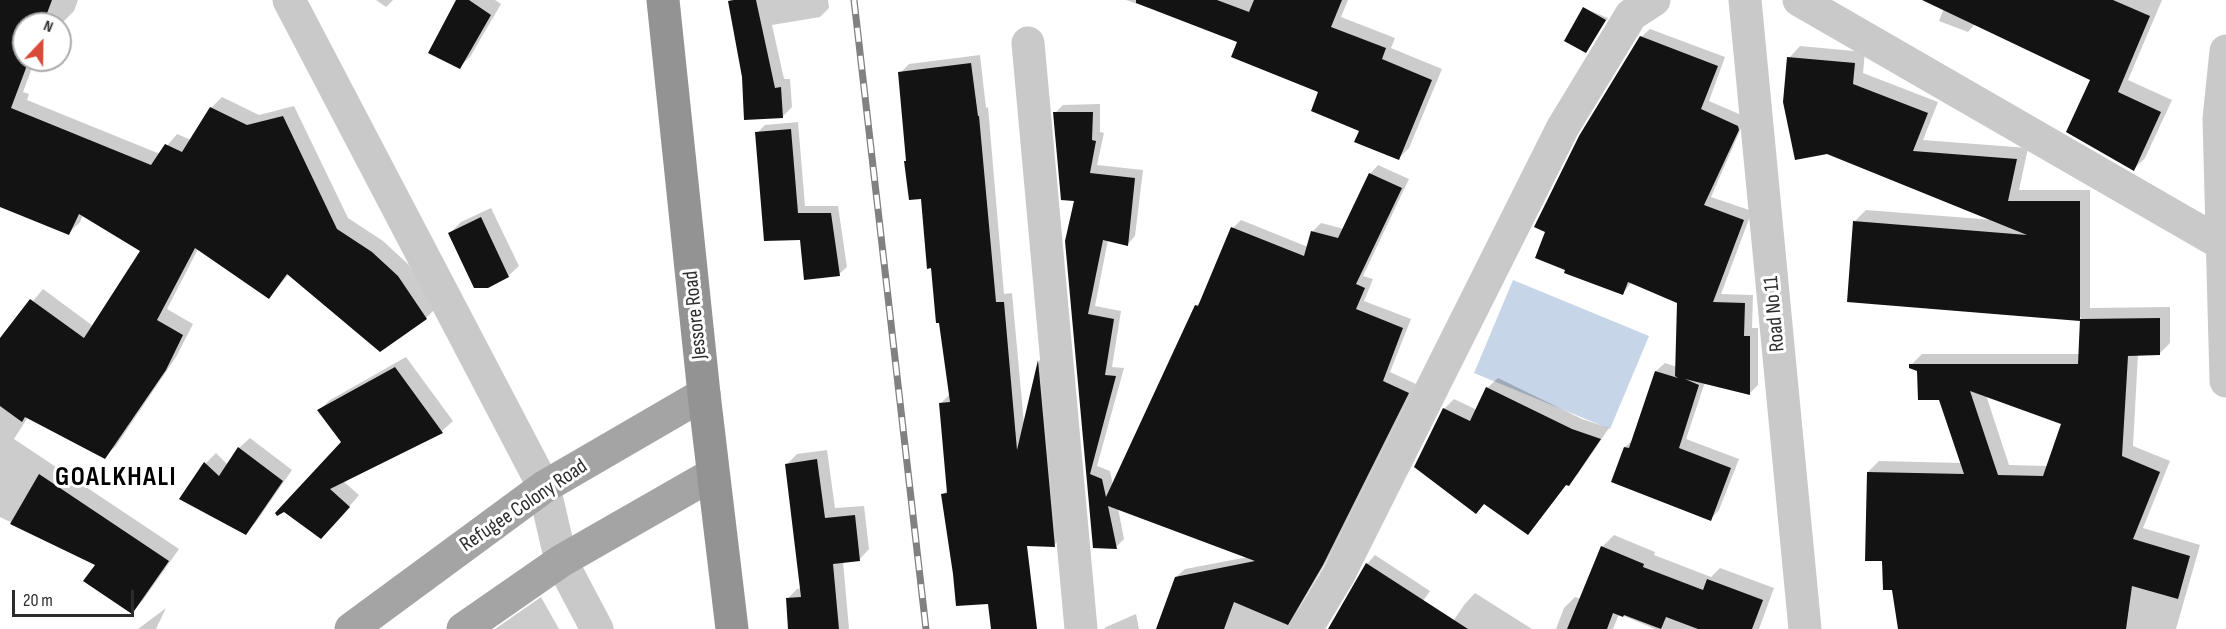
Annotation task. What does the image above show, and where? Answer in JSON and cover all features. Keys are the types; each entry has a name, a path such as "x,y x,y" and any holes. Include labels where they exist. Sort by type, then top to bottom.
{"highway":[{"name":"Jessore Road","path":"663,0 704,393 732,629"}],"main road":[{"name":"Refugee Colony Road","path":"351,629 544,487 704,393"},
{"path":"463,629 561,561 713,474"}],"street":[{"path":"289,0 544,487 561,561 597,629"},
{"path":"1306,629 1339,574 1563,127 1631,15 1654,0"},
{"name":"Road No 11","path":"1745,0 1805,629"},
{"path":"1799,0 2222,244"},
{"path":"1028,43 1081,629"},
{"path":"2226,51 2219,120 2226,381"}],"water":[{"path":"1513,280 1649,336 1610,429 1474,373"}],"building":[{"path":"0,0 52,0 48,12 12,12 12,72 24,72 11,108 151,165 165,144 182,152 210,107 247,125 283,116 337,229 372,252 398,276 427,319 380,352 287,274 269,299 195,248 157,320 183,335 166,370 105,459 25,417 22,422 0,406 0,338 30,299 84,338 140,251 79,214 69,235 0,207"},
{"path":"456,0 469,0 491,15 460,69 428,53"},
{"path":"756,0 775,88 781,87 783,118 744,120 742,77 728,1"},
{"path":"1136,0 1217,0 1249,12 1254,0 1342,0 1331,27 1386,48 1382,59 1432,80 1399,160 1354,142 1359,131 1311,111 1318,92 1231,57 1237,42 1136,3"},
{"path":"1922,0 2113,0 2150,16 2118,92 2161,112 2134,171 2066,132 2090,80"},
{"path":"1583,7 1606,20 1586,53 1564,41"},
{"path":"1640,36 1718,66 1701,109 1738,126 1739,130 1704,205 1744,220 1713,302 1745,303 1744,336 1750,336 1750,395 1685,379 1699,385 1679,448 1731,468 1711,521 1611,482 1624,447 1629,448 1655,371 1678,378 1675,376 1677,303 1628,282 1623,295 1564,273 1565,270 1535,258 1545,232 1534,227 1579,136"},
{"path":"1787,57 1855,63 1853,84 1928,113 1913,151 2017,159 2008,201 2080,201 2080,321 1847,302 1853,221 2027,235 1827,154 1795,160 1783,102"},
{"path":"971,63 979,116 996,302 1004,302 1017,450 1038,360 1055,547 1027,546 1037,629 991,629 988,604 956,606 941,494 947,493 939,403 950,402 939,323 936,323 931,268 927,269 921,199 909,200 898,72"},
{"path":"1053,112 1093,112 1092,140 1096,141 1090,173 1135,178 1128,246 1103,240 1088,314 1114,319 1105,375 1116,376 1090,474 1102,479 1106,497 1195,305 1198,306 1231,227 1304,256 1311,231 1338,238 1369,173 1402,188 1356,284 1365,288 1356,309 1403,328 1383,381 1409,393 1323,565 1288,625 1234,602 1224,629 1156,629 1175,577 1255,561 1108,506 1117,549 1093,548 1065,241 1074,201 1061,200"},
{"path":"791,129 798,213 831,213 840,276 804,280 800,240 764,241 755,132"},
{"path":"481,217 509,277 488,288 474,288 448,233"},
{"path":"2160,318 2160,355 2128,356 2122,456 2160,472 2133,539 2190,556 2178,599 2132,586 2126,629 1898,629 1892,590 1883,590 1882,561 1865,561 1867,472 1964,474 1939,400 1918,400 1917,371 1909,368 1909,364 2078,364 2080,319","holes":["1970,391 2061,424 2043,476 1998,475"]},
{"path":"395,367 443,433 330,489 350,507 321,539 284,512 277,516 275,513 341,442 317,410"},
{"path":"1486,387 1572,429 1601,439 1569,486 1566,485 1528,535 1484,504 1476,514 1414,467 1443,408 1470,421"},
{"path":"238,447 283,481 246,535 179,499 204,462 219,476"},
{"path":"817,459 825,518 855,515 860,561 833,564 839,629 788,629 786,598 801,597 785,464"},
{"path":"39,474 169,561 132,614 83,581 95,565 10,524"},
{"path":"1601,546 1644,564 1643,567 1703,590 1707,579 1763,600 1752,629 1698,629 1666,617 1661,629 1613,613 1607,629 1567,629"},
{"path":"1366,563 1468,629 1328,629"}],"railway":[{"path":"854,0 926,629"}],"district":[{"name":"GOALKHALI","path":"116,478"}]}
